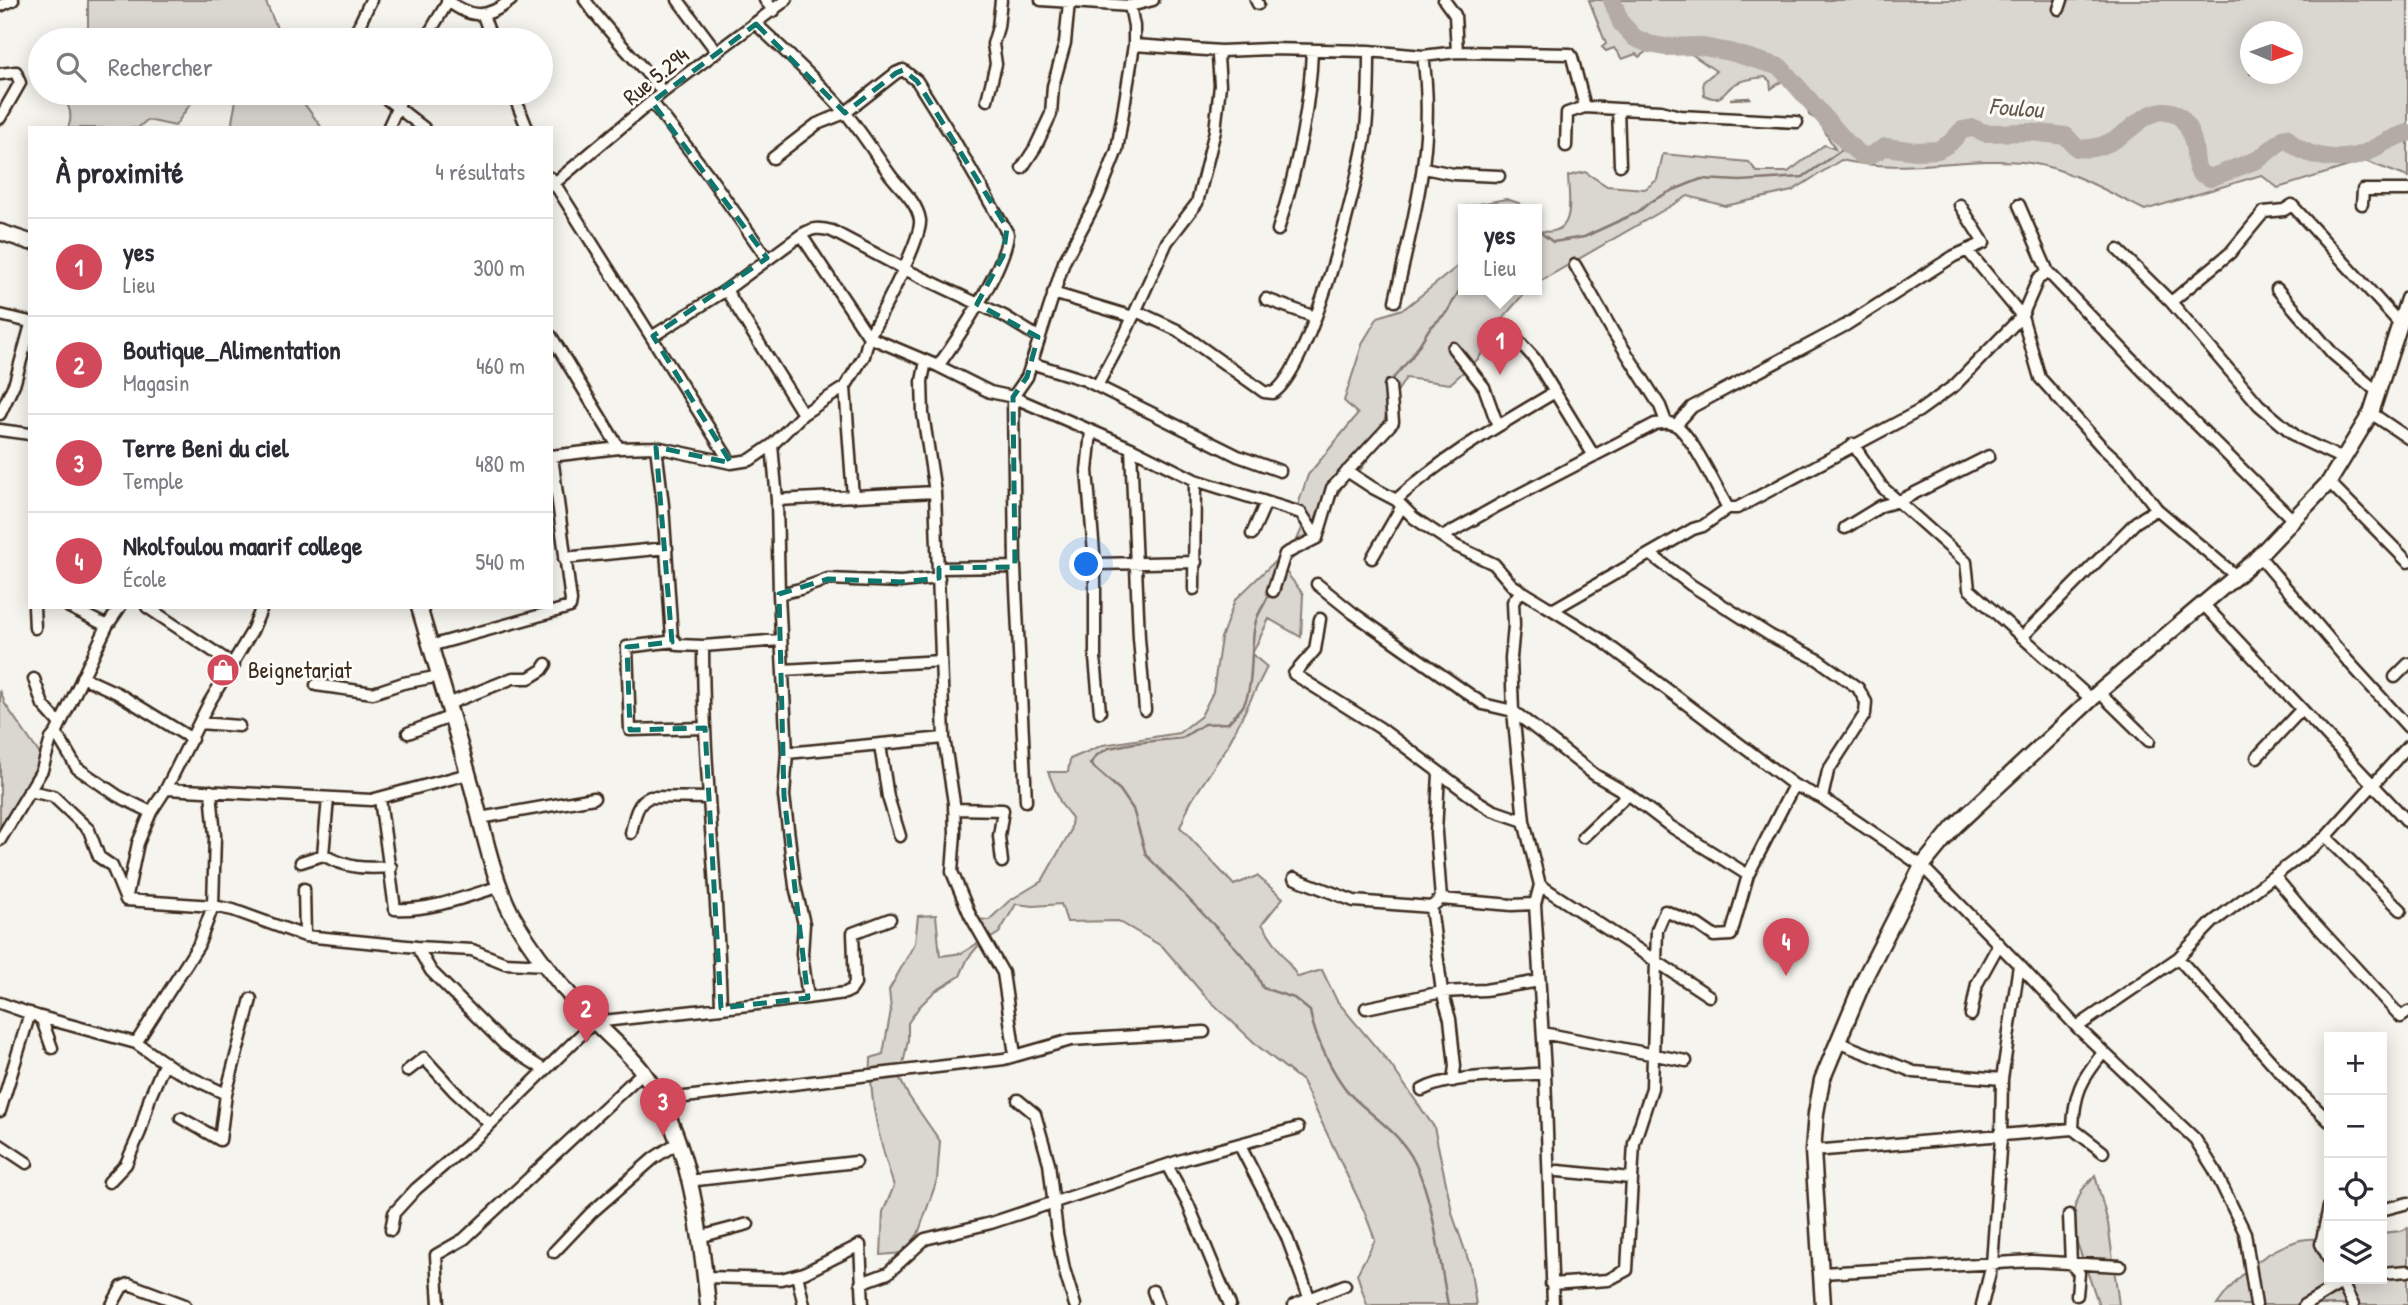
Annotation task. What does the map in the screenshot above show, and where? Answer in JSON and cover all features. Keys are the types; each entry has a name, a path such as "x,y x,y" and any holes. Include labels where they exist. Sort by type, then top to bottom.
{"street":[{"path":"0,6 13,0"},
{"path":"358,28 371,0"},
{"path":"432,28 448,1 469,13 483,15 494,13 511,0"},
{"path":"585,0 663,92"},
{"path":"678,0 717,52"},
{"path":"765,0 774,11"},
{"name":"Rue 5.294","path":"553,181 663,92 786,0"},
{"path":"987,100 996,64 993,44 1001,0"},
{"path":"1041,0 1130,6 1153,0"},
{"path":"1444,0 1455,15 1457,52"},
{"path":"1022,168 1051,114 1053,86 1065,43 1069,2"},
{"path":"1026,801 1015,567 1013,397 1031,363 1063,262 1098,198 1118,150 1134,46 1130,6"},
{"path":"483,15 488,28"},
{"path":"553,456 619,447 656,447 731,463 750,460 772,444 803,414 845,387 864,356 869,337 904,269 920,221 910,198 845,113 822,86 756,24"},
{"path":"1134,46 1221,51 1369,51 1423,56 1457,52 1570,54 1585,107"},
{"path":"1278,230 1297,163 1311,81 1312,50"},
{"path":"1097,386 1167,242 1197,203 1215,131 1220,85 1218,57 1221,51"},
{"path":"1053,293 1134,314 1177,330 1264,392 1273,393 1280,389 1299,356 1315,317 1345,227 1357,180 1368,112 1369,51"},
{"path":"1395,300 1424,168 1429,118 1423,56"},
{"path":"773,158 817,124 845,113 896,73 903,70 916,81 1007,228 1007,244 1003,256 938,366"},
{"path":"0,74 16,72 20,83 0,118"},
{"path":"652,102 707,173 766,258"},
{"path":"395,105 422,126"},
{"path":"518,105 526,126"},
{"path":"389,126 398,107"},
{"path":"1566,146 1567,113 1585,107 1661,111 1681,116 1797,122"},
{"path":"1618,109 1620,165"},
{"path":"1424,168 1453,174 1499,176"},
{"path":"553,184 653,336 731,463"},
{"path":"2362,204 2363,190 2408,190"},
{"path":"1444,536 1655,424 1671,423 1692,407 1846,325 1954,256 1984,243 1960,205"},
{"path":"2019,205 2048,272 2294,521"},
{"path":"2171,302 2230,253 2264,212 2284,210 2292,205 2401,325"},
{"path":"653,336 726,290 766,258 801,235 811,229 822,228 1004,316 1038,337"},
{"path":"0,232 28,241"},
{"path":"801,235 869,337 938,366 990,392 1013,397 1195,480 1301,513 1317,538"},
{"path":"1967,250 2022,316 2040,378 2101,446 2128,471 2157,509 2236,576"},
{"path":"2118,250 2171,302 2259,405 2298,438 2343,459"},
{"path":"1575,265 1671,423 1687,438 1728,509"},
{"path":"1554,609 1703,526 1728,509 1737,508 1919,411 1955,385 2022,316 2038,279 2048,272"},
{"path":"2277,289 2333,354 2379,393"},
{"path":"726,290 803,414"},
{"path":"1266,299 1315,317"},
{"path":"1823,1305 1813,1152 1822,1080 1866,975 1922,866 1954,827 2095,695 2259,556 2329,482 2371,413 2408,299"},
{"path":"0,315 28,322"},
{"path":"1505,326 1534,358 1594,456"},
{"path":"0,414 15,382 28,335"},
{"path":"553,339 619,447"},
{"path":"1453,348 1484,387 1498,426"},
{"path":"926,361 922,380 923,414 935,492 944,738 956,833 952,872 970,915 1003,973 1015,1055"},
{"path":"1031,363 1068,373 1238,456 1280,471"},
{"path":"1273,591 1285,554 1317,538 1332,488 1393,422 1390,386"},
{"path":"845,387 853,497"},
{"path":"1372,558 1399,503 1418,480 1463,447 1555,392"},
{"path":"2371,413 2408,438"},
{"path":"0,430 28,435"},
{"path":"1091,432 1087,471 1095,565 1095,658 1100,712"},
{"path":"772,444 777,500 787,752 784,796 795,886 803,924 808,998"},
{"path":"1853,444 1882,487 1966,562 1969,589 2022,637 2149,741"},
{"path":"656,447 667,548 672,633 675,642"},
{"path":"1131,449 1139,638 1145,710"},
{"path":"1845,528 1881,506 1899,501 1989,456"},
{"path":"430,646 570,607 553,464"},
{"path":"1347,471 1399,503 1413,518 1456,546 1494,565 1511,585 1601,639 1794,785 1822,799 1922,866 2077,1027 2196,1139 2245,1233 2256,1305"},
{"path":"1194,589 1195,480"},
{"path":"2329,482 2408,562"},
{"path":"777,500 935,492"},
{"path":"1252,534 1266,502"},
{"path":"2022,637 2136,522 2157,509"},
{"path":"564,558 667,548"},
{"path":"1650,554 1691,585 1771,636 1817,659 1858,688 1866,702 1865,714 1828,771 1822,799"},
{"path":"2259,556 2408,727"},
{"path":"1095,565 1196,562"},
{"path":"779,594 828,579 901,582 939,573 1015,567"},
{"path":"1317,584 1353,613 1483,704 1513,711 1595,775 1628,794 1670,826 1748,875"},
{"path":"1521,591 1513,602 1513,711 1524,821 1540,886 1535,904 1541,981 1553,1305"},
{"path":"2203,604 2408,822"},
{"path":"34,609 35,628"},
{"path":"73,609 107,626"},
{"path":"0,840 4,823 42,770 59,723 107,626 119,609"},
{"path":"150,609 234,665"},
{"path":"126,900 138,843 151,812 166,789 220,683 234,665 261,609"},
{"path":"420,609 509,909 528,942 594,1022 627,1052 660,1100 688,1181 708,1305"},
{"path":"1320,619 1315,650 1294,674 1380,728 1492,810 1524,821"},
{"path":"705,728 639,732 630,730 627,647 675,642 703,646 781,639"},
{"path":"703,646 708,798 721,1008"},
{"path":"783,670 942,661"},
{"path":"408,733 513,678 529,677 542,670 546,664"},
{"path":"2395,677 2408,664"},
{"path":"316,685 373,694 403,683 440,676"},
{"path":"82,677 117,693 192,739"},
{"path":"33,679 43,705 59,723"},
{"path":"2257,757 2301,709"},
{"path":"199,723 239,726"},
{"path":"787,752 944,738"},
{"path":"52,739 78,768 118,796 151,812"},
{"path":"880,745 888,796 900,836"},
{"path":"2077,1027 2178,958 2213,922 2326,837 2408,746"},
{"path":"1439,773 1436,833 1441,899"},
{"path":"166,789 380,799 468,774"},
{"path":"1551,1284 1608,1280 1627,1270 1634,1143 1652,1088 1657,930 1665,911 1698,925 1714,936 1731,935 1748,875 1794,785"},
{"path":"29,791 53,796 89,830 99,857 112,866 126,900"},
{"path":"136,1043 198,946 213,906 215,836 211,791"},
{"path":"1583,837 1628,794"},
{"path":"323,855 328,798"},
{"path":"480,818 594,798"},
{"path":"631,833 644,799 708,798"},
{"path":"380,799 395,909 412,909 452,901 501,886"},
{"path":"954,809 1003,810 999,836 1002,863"},
{"path":"2326,837 2401,910"},
{"path":"301,862 323,855 345,866 362,869 391,867"},
{"path":"2276,877 2305,914 2401,1017 2408,1012"},
{"path":"1294,878 1354,901 1431,907 1441,899 1512,905 1535,904"},
{"path":"1540,886 1709,996"},
{"path":"304,889 305,936"},
{"path":"126,900 213,906 233,910 305,936 472,950 505,962 547,965"},
{"path":"1431,907 1442,992 1451,1019 1455,1066 1453,1081"},
{"path":"391,1230 394,1213 415,1189 478,1136 488,1123 594,1022 808,998 851,990 855,984 853,933 890,919"},
{"path":"1971,1015 1977,984 1999,944"},
{"path":"417,947 431,971 505,1045 543,1069"},
{"path":"2178,958 2292,1085 2324,1116"},
{"path":"1982,1305 1992,1264 2002,1079 2019,964"},
{"path":"1366,1008 1442,992 1485,990 1541,981"},
{"path":"181,1118 220,1140 226,1094 251,999"},
{"path":"0,1003 33,1015 136,1043 177,1071 226,1094"},
{"path":"33,1015 42,1020 52,1048"},
{"path":"0,1111 33,1015"},
{"path":"660,1100 1015,1055 1071,1040 1204,1032"},
{"path":"1543,1033 1686,1061"},
{"path":"1837,1042 1914,1072 2002,1079"},
{"path":"2073,1129 2074,1104 2085,1074 2104,1052"},
{"path":"407,1071 424,1058 488,1123"},
{"path":"109,1182 125,1164 140,1132 150,1097 165,1062"},
{"path":"439,1305 436,1255 472,1232 530,1175 552,1158 643,1073"},
{"path":"1422,1090 1453,1081 1545,1073"},
{"path":"1018,1100 1035,1114 1049,1163 1057,1233 1075,1305"},
{"path":"861,1283 888,1273 925,1239 991,1223 1167,1165 1298,1128"},
{"path":"1813,1152 2073,1129 2103,1152"},
{"path":"554,1252 591,1213 654,1158 677,1143"},
{"path":"1239,1144 1286,1235 1311,1302"},
{"path":"0,1145 27,1163"},
{"path":"688,1181 856,1162"},
{"path":"1167,1165 1188,1204 1230,1305"},
{"path":"1558,1171 1632,1178"},
{"path":"2387,1208 2408,1203"},
{"path":"2069,1215 2071,1264 2079,1273 2077,1295"},
{"path":"699,1237 748,1224"},
{"path":"2324,1228 2320,1244 2324,1251"},
{"path":"705,1277 781,1279 797,1275 860,1245 863,1305"},
{"path":"1822,1273 2032,1261 2120,1266"},
{"path":"2387,1273 2408,1271"},
{"path":"797,1275 804,1305"},
{"path":"112,1305 122,1287 129,1284 185,1305"},
{"path":"2304,1305 2339,1284"},
{"path":"2346,1284 2353,1305"},
{"path":"1294,1305 1311,1302 1345,1285"},
{"path":"1153,1291 1158,1305"}],"highlighted area":[{"path":"756,24 845,113 896,73 903,70 917,81 1007,228 1003,256 977,304 1038,337 1027,377 1013,397 1015,567 939,568 939,578 901,582 828,579 779,594 784,796 808,998 721,1008 705,728 630,730 627,647 672,642 656,447 731,463 653,336 767,258 652,102"}],"shaded area":[{"path":"88,0 265,0 277,28 88,28"},
{"path":"1589,0 2408,0 2408,177 2365,161 2278,188 2261,175 2145,210 2060,170 2030,163 1983,161 1888,166 1841,160 1792,191 1725,206 1688,196 1542,280 1542,231 1560,229 1565,223 1569,206 1568,176 1585,172 1607,186 1645,189 1657,180 1663,154 1749,162 1757,172 1788,172 1824,145 1835,149 1819,121 1809,115 1806,101 1785,79 1771,89 1770,81 1765,77 1747,80 1732,86 1720,97 1711,98 1704,95 1703,82 1716,71 1684,49 1647,51 1639,57 1636,54 1622,59 1614,48 1606,51 1602,47 1606,44"},
{"path":"68,105 190,105 175,126 147,120 140,126 69,126 70,109"},
{"path":"235,105 305,105 321,126 232,126"},
{"path":"1506,199 1520,204 1479,204"},
{"path":"1458,266 1458,295 1523,295 1501,320 1479,358 1450,384 1406,378 1389,404 1392,426 1359,472 1353,469 1336,497 1323,527 1283,568 1303,594 1301,637 1269,619 1252,654 1267,667 1227,747 1190,803 1180,827 1234,885 1257,876 1283,898 1262,924 1298,977 1322,970 1337,1001 1390,1064 1434,1127 1453,1216 1470,1265 1476,1305 1367,1305 1357,1274 1375,1240 1364,1211 1302,1081 1259,1047 1204,995 1163,947 1118,921 1067,922 1061,904 1016,904 999,933 978,946 968,958 960,976 934,992 908,1023 908,1040 900,1079 940,1141 937,1180 918,1234 903,1253 881,1255 883,1212 894,1186 876,1123 871,1058 883,1054 891,1010 889,990 915,943 918,916 936,915 940,956 962,953 981,941 975,919 989,920 1009,901 1042,881 1070,832 1072,818 1061,804 1048,772 1068,772 1070,759 1103,745 1179,733 1201,716 1213,692 1221,638 1235,600 1297,540 1305,521 1297,508 1308,475 1358,414 1344,401 1363,342 1378,317 1405,308"},
{"path":"0,690 5,704 46,763 0,841"},
{"path":"2095,1175 2108,1223 2119,1305 2099,1305 2071,1226 2082,1190"},
{"path":"2408,1228 2408,1305 2217,1305 2251,1266 2284,1246 2304,1239 2324,1238 2324,1284 2387,1284 2387,1232"}],"waterway":[{"name":"Foulou","path":"1612,0 1621,23 1635,38 1649,44 1665,47 1698,46 1730,52 1780,67 1861,155 1869,156 1885,147 1916,151 1938,150 1950,143 1962,130 1973,128 1985,133 2030,132 2066,136 2077,148 2094,148 2116,139 2146,117 2165,111 2180,117 2186,124 2194,146 2198,170 2210,178 2259,159 2286,137 2311,154 2343,158 2363,154 2408,133"},
{"path":"1731,99 1750,98"},
{"path":"1542,234 1553,242 1584,237 1638,212 1671,191 1701,179 1740,181 1803,177 1849,145"},
{"path":"1388,384 1411,358 1429,329 1447,312 1458,293"},
{"path":"1382,428 1386,416 1386,390"},
{"path":"1270,591 1256,621 1247,698 1228,723 1204,724 1182,738 1109,748 1097,755 1090,764 1120,790 1133,809 1146,855 1236,948 1254,969 1263,988 1294,998 1310,1011 1321,1046 1334,1072 1349,1093 1382,1122 1410,1153 1427,1196 1448,1305"}],"place":[{"name":"yes","path":"1500,375"},
{"name":"Beignetariat","path":"223,670"},
{"name":"Nkolfoulou maarif college","path":"1786,976"},
{"name":"Boutique_Alimentation","path":"586,1043"},
{"name":"Terre Beni du ciel","path":"663,1136"}]}
